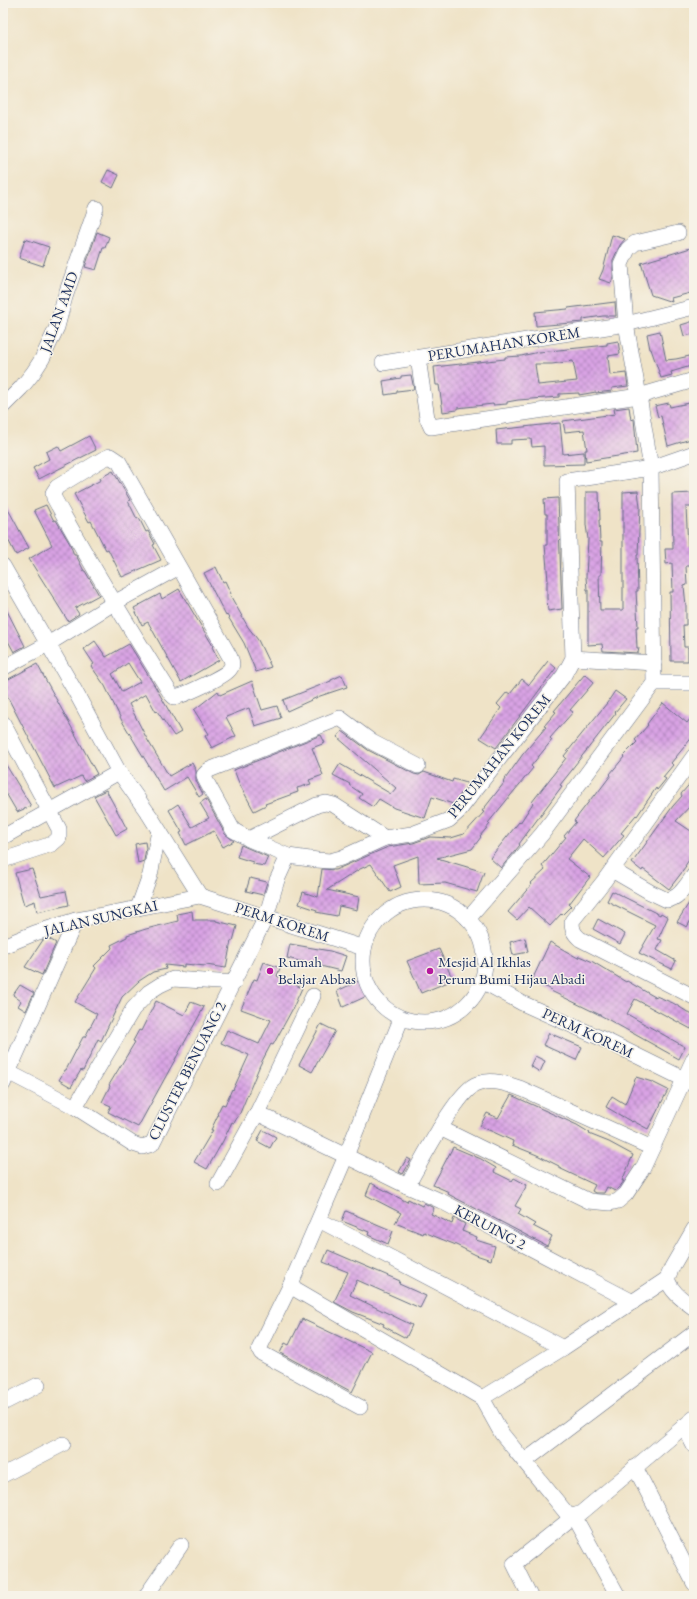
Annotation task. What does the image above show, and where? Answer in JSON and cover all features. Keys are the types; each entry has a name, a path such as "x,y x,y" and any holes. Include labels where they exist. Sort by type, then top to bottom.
{"street":[{"name":"JALAN AMD","path":"3,406 21,388 42,359 57,327 65,297 96,208"},
{"path":"468,919 542,834 654,683 651,468 626,324 620,271 624,256 628,249 635,243 678,233"},
{"name":"PERUMAHAN KOREM","path":"383,363 626,324 694,307"},
{"path":"418,358 427,418 431,427 639,396 694,380"},
{"path":"654,663 573,658 567,481 651,468 694,453"},
{"path":"110,456 115,458 122,466 179,567 230,657 232,664 230,670 205,684 180,696 174,697 170,694 84,553 54,498 53,493 57,487 103,459 110,456"},
{"path":"3,566 119,772 159,831 200,896"},
{"path":"3,668 48,644 114,603 179,567"},
{"name":"PERUMAHAN KOREM","path":"418,766 372,742 340,718 208,770 204,775 205,780 233,830 249,839 288,856 330,861 341,858 385,838 412,834 449,820 458,812 564,675 573,658"},
{"path":"654,683 694,683"},
{"path":"3,723 50,811 58,830 58,838 52,844 3,860"},
{"path":"693,995 575,935 572,928 572,921 612,870 694,756"},
{"path":"3,838 119,772"},
{"path":"249,839 316,805 326,803 334,805 385,838"},
{"path":"138,908 150,875 159,831"},
{"path":"266,917 277,880 288,856"},
{"path":"612,870 667,900 674,898 694,875"},
{"name":"JALAN SUNGKAI","path":"3,946 35,933 76,920 200,896"},
{"name":"PERM KOREM","path":"200,896 364,948"},
{"path":"429,900 450,906 468,919 480,937 485,959 482,981 472,998 458,1012 440,1020 420,1022 401,1019 382,1007 369,990 363,970 364,948 372,928 387,912 407,902 429,900"},
{"name":"CLUSTER BENUANG 2","path":"234,984 173,979 148,992 133,1009 75,1107 133,1144 142,1147 152,1144 226,996 234,984 266,917"},
{"path":"75,1107 6,1078 76,920"},
{"name":"PERM KOREM","path":"482,981 522,1003 607,1041 689,1082"},
{"path":"218,1184 257,1113 313,996"},
{"path":"360,1407 261,1353 259,1349 290,1286 319,1220 401,1019"},
{"path":"440,1128 589,1201 610,1203 618,1201 626,1194 643,1168 652,1148 689,1082 694,1058"},
{"path":"407,1186 440,1128 466,1091 477,1084 501,1082 522,1089 652,1148"},
{"name":"KERUING 2","path":"257,1113 441,1201 633,1302"},
{"path":"319,1220 563,1348"},
{"path":"482,1398 563,1348 667,1279 693,1232"},
{"path":"667,1279 670,1288 694,1308"},
{"path":"290,1286 482,1398 502,1434 568,1514 574,1516 618,1596"},
{"path":"525,1461 694,1333"},
{"path":"3,1402 38,1385"},
{"path":"530,1596 514,1564 574,1516 581,1513 689,1422 694,1446"},
{"path":"3,1475 63,1444"},
{"path":"635,1467 694,1583"},
{"path":"146,1596 181,1545"}],"building":[{"path":"108,170 119,175 113,188 102,182"},
{"path":"97,232 109,237 105,248 103,248 96,270 85,267"},
{"path":"612,235 625,239 620,245 613,260 613,278 611,283 599,279 603,270"},
{"path":"25,239 49,247 43,266 19,258"},
{"path":"694,247 694,292 671,298 672,302 651,295 641,263"},
{"path":"615,302 616,316 583,319 583,322 536,326 535,312"},
{"path":"694,321 694,334 684,336 681,325"},
{"path":"660,331 666,360 694,355 694,365 671,372 672,375 661,378 650,349 647,334"},
{"path":"618,341 620,354 608,356 610,375 626,373 628,386 612,388 612,391 579,395 579,393 559,394 559,397 518,400 507,402 507,404 457,408 457,410 443,412 439,385 436,385 434,367 505,359 505,357 521,356 539,352 607,345 607,343","holes":["573,361 577,381 538,385 535,364 552,364"]},
{"path":"411,375 414,389 397,391 397,393 385,395 383,381"},
{"path":"694,402 694,438 668,446 661,416 658,417 655,406 669,403 670,407"},
{"path":"629,407 631,420 634,419 637,453 586,461 585,450 587,450 584,430 565,432 563,421 615,414 614,409"},
{"path":"560,423 563,454 584,452 584,464 544,465 544,446 532,447 531,439 511,440 511,444 497,444 496,430"},
{"path":"89,436 96,450 39,479 33,468 49,459 46,452 58,446 61,451"},
{"path":"113,471 130,500 128,501 137,519 139,518 146,532 148,531 161,560 122,577 108,549 106,550 91,521 89,522 74,494 101,480 100,478"},
{"path":"638,491 640,507 637,555 638,591 636,591 638,627 636,627 637,648 639,648 638,653 603,651 602,644 588,645 588,590 586,577 588,539 586,525 586,492 599,492 600,542 602,542 601,575 599,575 600,610 623,610 623,492"},
{"path":"694,493 694,507 686,507 688,547 694,547 694,566 686,566 687,585 684,586 686,625 683,625 684,647 688,647 688,661 671,661 670,592 673,592 672,563 666,564 665,549 673,549 672,494"},
{"path":"558,498 562,609 548,611 548,581 545,545 547,545 547,514 545,514 544,499"},
{"path":"3,500 29,548 16,555 3,530"},
{"path":"46,505 54,521 56,520 70,544 74,555 76,555 99,595 75,608 79,614 68,621 29,559 52,545 34,510"},
{"path":"216,567 223,582 225,581 231,594 230,595 248,627 258,640 271,667 256,672 244,643 227,615 226,616 204,573"},
{"path":"179,589 213,646 212,647 219,660 181,682 148,622 142,625 134,608 160,594 162,599"},
{"path":"3,603 25,646 14,652 3,632"},
{"path":"95,641 106,657 129,644 181,732 174,736 157,711 156,712 146,694 129,704 147,739 169,776 192,763 196,771 196,781 203,794 199,797 187,777 164,791 122,721 105,686 91,666 94,664 84,649","holes":["128,663 140,682 122,692 112,674"]},
{"path":"548,661 556,668 496,748 480,738 501,708 497,704 507,692 510,694 522,679 529,685"},
{"path":"37,664 97,774 84,781 81,776 55,788 6,694 3,695 3,682"},
{"path":"585,674 594,682 570,710 573,712 550,738 552,740 531,766 533,768 488,823 490,824 472,849 437,858 484,872 477,892 445,883 419,884 418,856 393,865 401,887 390,892 371,864 360,869 327,890 359,897 357,910 339,906 337,916 316,912 317,910 299,904 303,892 318,897 322,869 335,870 388,847 413,843 430,837 451,838 464,834 484,812 482,811 504,783 503,782 523,754 546,727 544,726 556,712 554,711"},
{"path":"342,675 347,687 320,696 287,711 283,700 331,681"},
{"path":"252,681 262,710 277,706 281,718 255,726 249,708 226,717 236,736 212,748 205,736 209,734 194,710 218,691 220,695"},
{"path":"615,691 626,699 571,770 560,785 562,786 519,844 520,845 501,868 490,858 519,822 520,823 533,803 532,802 566,758 564,756"},
{"path":"663,703 687,723 694,714 694,735 671,763 673,765 663,777 666,779 657,790 656,788 637,816 636,815 621,833 624,835 604,858 583,839 567,859 590,877 569,904 571,906 562,915 561,914 550,926 529,907 517,920 508,912 532,884 531,883 545,870 542,866 566,837 564,836 576,822 574,821 611,775 610,774 624,757 623,756 637,742 635,740 648,725 647,724"},
{"path":"342,731 368,750 414,774 419,775 424,772 452,782 453,779 467,783 466,787 453,804 432,797 425,818 394,808 379,799 373,807 359,798 362,794 349,785 350,784 333,775 340,764 391,794 396,788 337,737"},
{"path":"321,735 325,743 312,748 323,775 309,780 311,784 297,788 298,792 265,804 266,805 254,811 239,783 234,770"},
{"path":"3,760 31,806 17,812 3,788"},
{"path":"694,779 694,805 692,804 676,821 694,833 694,852 685,866 686,867 669,889 643,869 642,871 632,863 673,806 682,796 681,794"},
{"path":"106,790 127,829 116,835 94,796"},
{"path":"206,799 225,834 234,841 223,847 214,831 186,845 180,833 182,832 169,810 178,804 192,827 209,818 200,803"},
{"path":"145,842 146,848 144,861 138,863 135,844"},
{"path":"241,845 268,857 264,866 253,864 253,862 237,857"},
{"path":"32,869 41,896 66,891 69,905 37,912 35,901 24,905 15,873"},
{"path":"250,878 267,882 263,895 246,891"},
{"path":"612,891 660,915 661,913 668,917 658,939 662,940 657,950 676,961 672,969 639,953 655,925 607,901"},
{"path":"694,895 694,915 687,927 677,922"},
{"path":"192,911 193,920 216,920 237,926 233,941 231,941 226,968 206,965 184,964 184,967 165,965 166,969 153,972 139,981 122,997 101,1041 98,1039 83,1071 81,1070 71,1087 59,1080 97,1014 75,1002 96,968 94,966 112,948 111,945 127,937 127,935 178,921 177,914"},
{"path":"598,919 625,934 620,944 593,929"},
{"path":"48,938 56,943 42,975 25,967 43,940"},
{"path":"525,938 528,952 513,955 510,942"},
{"path":"550,942 578,958 579,956 593,962 655,997 656,996 673,1003 694,1016 694,1023 691,1029 635,999 627,1014 685,1047 679,1059 600,1015 532,980"},
{"path":"290,944 330,951 346,956 341,971 287,958"},
{"name":"Mesjid Al Ikhlas Perum Bumi Hijau Abadi","path":"439,949 453,980 421,993 407,961"},
{"path":"264,962 280,968 277,976 302,988 273,1045 271,1044 260,1065 240,1113 234,1123 232,1122 207,1169 194,1162 213,1130 211,1130 218,1115 217,1114 222,1104 225,1105 249,1055 221,1043 227,1030 259,1044 271,1020 241,1009 254,979 257,980"},
{"path":"361,980 367,996 343,1007 337,991"},
{"path":"20,985 34,993 26,1011 18,1006 21,1001 13,995"},
{"path":"156,1001 184,1015 191,1002 204,1007 138,1127 108,1112 111,1106 102,1102 110,1086 109,1085 135,1042 133,1041 139,1030 141,1031"},
{"path":"321,1024 335,1031 312,1072 299,1065"},
{"path":"549,1033 582,1047 576,1060 543,1045"},
{"path":"535,1056 545,1061 540,1072 530,1066"},
{"path":"636,1077 652,1082 668,1090 648,1129 633,1121 632,1122 606,1107 612,1096 625,1104"},
{"path":"511,1095 577,1125 590,1133 589,1134 609,1142 633,1155 622,1181 624,1181 619,1188 615,1191 607,1187 604,1193 595,1193 592,1191 595,1185 559,1168 559,1166 537,1155 512,1145 513,1141 480,1126 487,1113 498,1118"},
{"path":"263,1130 276,1137 270,1148 257,1141"},
{"path":"453,1147 481,1159 496,1168 494,1172 512,1181 514,1178 527,1185 515,1206 521,1209 518,1214 535,1224 533,1226 552,1236 547,1246 448,1194 449,1192 433,1185"},
{"path":"407,1158 411,1160 403,1174 399,1172"},
{"path":"371,1183 407,1202 408,1199 422,1206 424,1203 434,1208 431,1214 452,1224 454,1218 465,1224 462,1231 477,1237 476,1240 495,1246 491,1260 424,1232 423,1234 395,1223 401,1213 366,1195"},
{"path":"346,1211 393,1231 388,1244 368,1235 369,1232 342,1221"},
{"path":"328,1250 400,1281 399,1284 426,1296 420,1308 357,1280 350,1295 412,1325 406,1338 383,1326 384,1324 353,1312 334,1302 348,1272 323,1262"},
{"path":"302,1319 372,1352 352,1392 280,1353 285,1343 289,1345"}],"place":[{"name":"Rumah Belajar Abbas","path":"270,971"},
{"name":"Mesjid Al Ikhlas Perum Bumi Hijau Abadi","path":"430,971"}]}
